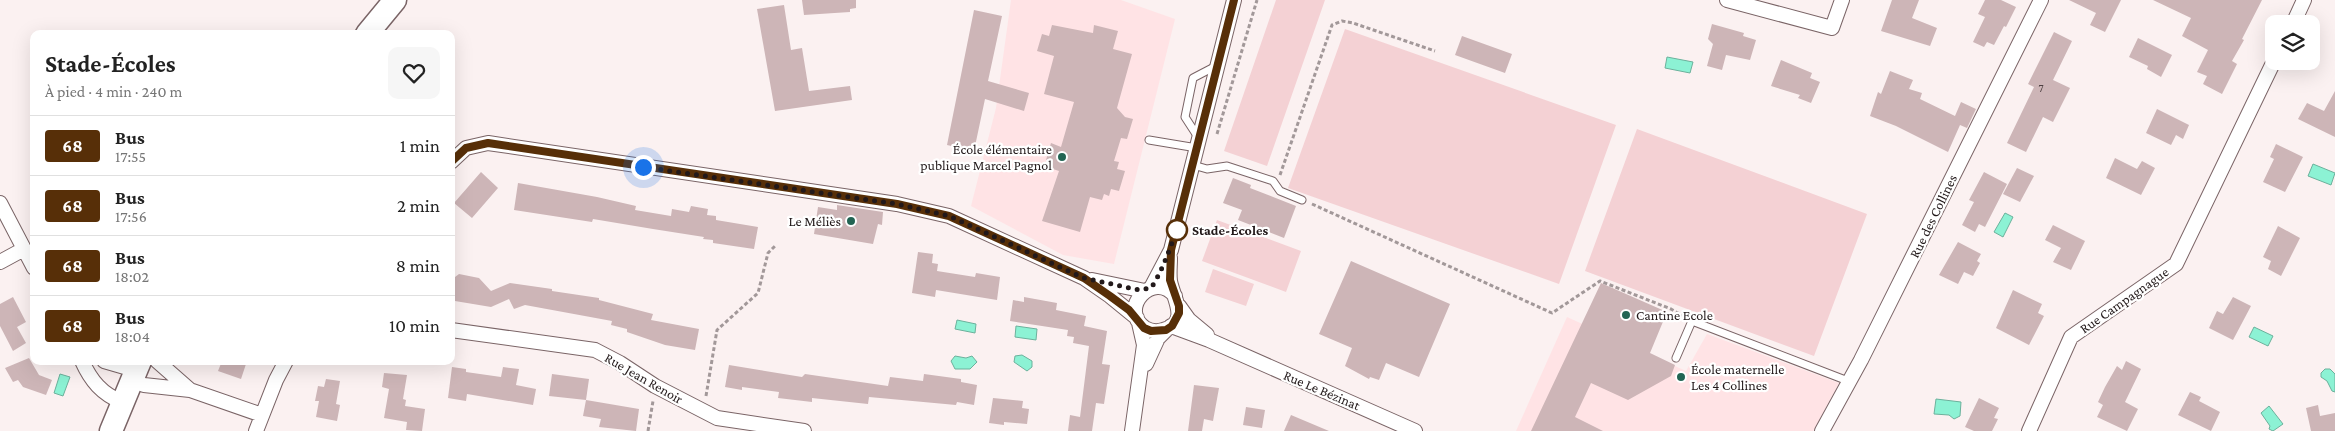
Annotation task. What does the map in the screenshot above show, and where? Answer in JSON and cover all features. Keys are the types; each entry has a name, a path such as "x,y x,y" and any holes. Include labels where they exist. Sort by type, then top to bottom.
{"main road":[{"path":"370,30 395,0"},
{"path":"111,431 135,370"}],"street":[{"path":"1140,381 1153,348 1176,320 1177,301 1170,280 1171,250 1234,0"},
{"path":"1727,0 1832,28 1842,0"},
{"name":"Rue des Collines","path":"1822,431 1861,360 2041,0"},
{"path":"2297,15 2304,0"},
{"name":"Rue Campagnague","path":"2029,431 2071,337 2176,264 2270,70"},
{"path":"455,158 466,148 488,143 897,204 949,216 1084,278 1110,296 1151,331 1168,328"},
{"path":"0,203 30,260"},
{"path":"0,262 24,249"},
{"path":"1132,431 1144,345 1136,302 1148,289 1171,250"},
{"path":"1084,278 1148,289 1166,289 1177,301"},
{"name":"Rue Le Bézinat","path":"1177,301 1189,320 1228,350"},
{"name":"Rue Le Bézinat","path":"1168,328 1228,350 1415,431"},
{"name":"Rue Jean Renoir","path":"455,331 595,350 620,363 655,386 717,418 804,431"},
{"path":"84,365 99,389 108,396 122,402"},
{"path":"118,365 135,370 144,385 190,390 262,415"},
{"path":"162,365 190,390"},
{"path":"256,431 284,365"}],"lane":[{"path":"1198,144 1185,117 1193,78 1218,65"},
{"path":"1148,140 1198,144"},
{"path":"1193,165 1207,169 1227,166 1272,181 1280,191 1302,200"},
{"path":"1676,358 1692,321 1848,381"}],"path":[{"path":"1276,185 1332,25 1342,21 1353,23 1436,51"},
{"path":"1302,200 1552,313 1600,281 1671,309 1692,321"},
{"path":"704,411 717,330 758,294 768,253 776,245"},
{"path":"648,431 655,386"}],"shaded area":[{"name":"École élémentaire publique Marcel Pagnol","path":"1011,0 1121,0 1175,19 1114,264 1063,255 971,206 996,108"},
{"path":"1276,0 1325,0 1267,166 1224,151"},
{"path":"1345,29 1616,125 1559,284 1288,188"},
{"path":"1667,57 1693,62 1690,73 1665,68"},
{"path":"1637,129 1867,214 1814,356 1585,271"},
{"path":"2313,164 2335,173 2331,185 2308,176"},
{"path":"2005,213 2013,217 2003,237 1994,232"},
{"path":"1217,220 1301,251 1286,292 1202,261"},
{"path":"1213,269 1254,284 1246,306 1205,292"},
{"name":"École maternelle Les 4 Collines","path":"1567,317 1686,371 1707,334 1839,383 1813,431 1516,431"},
{"path":"957,320 976,324 975,333 955,329"},
{"path":"1016,326 1037,329 1036,340 1015,337"},
{"path":"2254,327 2273,336 2268,346 2249,337"},
{"path":"1022,355 1032,361 1032,367 1027,371 1014,362 1015,356"},
{"path":"955,356 966,358 972,356 977,362 970,369 955,369 951,361"},
{"path":"2325,369 2330,369 2335,374 2335,392 2332,391 2327,381 2321,377 2321,373"},
{"path":"60,374 70,377 63,396 54,393"},
{"path":"1936,399 1961,402 1960,416 1954,419 1949,415 1934,414"},
{"path":"2269,406 2283,424 2273,431 2269,429 2270,426 2261,413"}],"building":[{"path":"802,0 856,0 856,8 850,9 850,12 804,15"},
{"path":"1892,0 1919,0 1912,18 1937,28 1930,46 1881,31"},
{"path":"1985,0 2001,0 2016,7 1994,45 1987,42 1984,47 1973,42 1985,17 1978,14"},
{"path":"2069,0 2121,0 2105,32 2090,25 2096,13"},
{"path":"2153,0 2262,0 2242,39 2244,40 2232,61 2237,64 2222,94 2203,84 2207,76 2197,72 2208,50 2182,36 2191,18"},
{"path":"784,5 791,50 802,48 809,91 850,86 852,100 775,111 757,9"},
{"path":"974,10 1002,16 988,81 1029,93 1024,111 985,99 974,151 947,145"},
{"path":"1712,24 1744,33 1743,36 1756,40 1750,60 1726,55 1722,70 1707,66 1713,44 1708,39"},
{"path":"1052,25 1093,33 1094,25 1118,31 1113,49 1132,54 1117,108 1125,117 1133,119 1127,139 1121,138 1114,161 1119,162 1117,169 1125,171 1119,191 1111,189 1109,196 1104,194 1102,200 1090,197 1080,232 1042,221 1059,171 1050,168 1052,162 1046,160 1051,143 1061,147 1074,102 1044,94 1054,56 1037,51 1042,34 1049,36"},
{"path":"2054,32 2072,41 2053,80 2070,88 2053,122 2043,117 2026,152 2007,143 2034,87 2028,84"},
{"path":"1462,36 1512,54 1505,73 1455,55"},
{"path":"2138,38 2172,55 2161,77 2147,69 2148,66 2129,57"},
{"path":"1781,60 1812,73 1810,78 1820,82 1811,103 1798,98 1800,95 1771,86"},
{"path":"1890,71 1913,80 1909,89 1922,93 1920,99 1955,116 1961,102 1976,109 1967,128 1960,125 1948,152 1896,126 1870,116 1878,92 1881,94"},
{"path":"2335,91 2335,137 2298,119 2307,103 2324,111"},
{"path":"2157,109 2189,125 2183,139 2176,135 2171,145 2146,133"},
{"path":"2276,144 2303,157 2285,192 2263,182 2274,159 2270,157"},
{"path":"2115,158 2137,169 2142,161 2155,168 2141,195 2106,178"},
{"path":"2017,168 2034,176 2020,202 2003,194"},
{"path":"481,172 498,188 472,218 455,202"},
{"path":"1984,172 2007,184 1985,227 1979,224 1975,232 1962,225 1974,202 1969,200"},
{"path":"1233,178 1251,185 1250,188 1296,206 1284,238 1238,220 1242,210 1223,203"},
{"path":"518,183 597,197 636,206 635,210 671,216 672,209 689,212 691,206 708,209 707,215 716,216 716,220 758,227 754,249 713,243 713,240 703,239 704,237 593,219 592,222 514,210"},
{"name":"Le Méliès","path":"837,205 883,212 882,225 878,224 873,244 814,234 818,207 837,210"},
{"path":"2053,225 2085,241 2071,270 2053,262 2061,248 2045,240"},
{"path":"2278,226 2300,238 2281,276 2268,269 2271,261 2263,257"},
{"path":"1958,242 1981,254 1977,261 1980,263 1973,276 1964,272 1958,284 1939,275"},
{"path":"918,252 933,254 932,263 938,264 937,271 975,277 976,273 1000,277 997,300 936,290 935,297 912,293"},
{"path":"1351,261 1450,304 1419,377 1386,363 1379,380 1370,377 1369,379 1345,366 1352,348 1319,334"},
{"path":"459,274 479,278 491,291 510,283 599,298 599,300 653,314 651,320 699,329 695,350 665,345 627,332 627,329 611,325 612,321 525,305 514,309 509,299 491,307 455,301 455,277"},
{"path":"1601,283 1667,312 1650,353 1675,365 1671,376 1628,400 1591,383 1575,417 1603,431 1531,431"},
{"path":"2013,290 2042,304 2038,313 2044,316 2029,345 1996,328"},
{"path":"13,297 26,322 17,327 26,343 13,351 0,326 0,304"},
{"path":"1024,297 1057,303 1056,310 1086,316 1084,326 1107,331 1102,364 1110,365 1104,404 1096,403 1092,431 1068,431 1070,415 1080,417 1089,346 1073,343 1074,337 1067,336 1068,330 1010,321 1013,300 1024,302"},
{"path":"2233,297 2251,306 2233,340 2209,328 2217,311 2223,314"},
{"path":"29,358 30,365 33,365 39,375 52,380 46,395 23,387 18,380 13,382 5,368"},
{"path":"2126,361 2141,369 2125,402 2138,409 2127,431 2097,417 2103,405 2098,402 2105,387 2117,366 2122,370"},
{"path":"220,365 246,365 241,379 218,371"},
{"path":"729,365 802,377 805,374 888,386 890,377 923,381 924,374 961,379 961,382 977,385 974,405 957,402 956,405 869,397 868,404 812,398 812,402 778,398 779,392 742,387 742,390 725,387"},
{"path":"452,367 466,369 466,372 501,377 503,367 519,369 516,385 536,389 533,405 467,394 466,401 448,398"},
{"path":"384,373 407,375 403,399 406,400 405,406 425,409 422,431 406,430 407,422 384,418 389,389 382,387"},
{"path":"552,374 589,379 586,400 549,396"},
{"path":"326,379 340,381 336,404 340,405 337,421 316,417 319,401 315,401 318,386 324,387"},
{"path":"1194,385 1219,388 1213,421 1204,419 1202,431 1188,431"},
{"path":"2190,392 2201,397 2199,401 2220,412 2211,431 2178,415"},
{"path":"993,398 1023,401 1022,408 1029,409 1027,424 1004,422 1004,425 989,423"},
{"path":"1979,398 1999,408 1994,418 1998,419 1992,431 1974,431 1965,427"},
{"path":"586,400 639,409 636,431 599,427 601,419 583,416"},
{"path":"2318,405 2320,416 2335,413 2335,431 2311,431 2306,408"},
{"path":"1246,407 1265,410 1262,428 1243,425"},
{"path":"1291,415 1329,431 1284,431"}],"bus line":[{"name":"68","path":"455,157 466,148 488,143 779,188 897,204 949,216 1084,278 1129,310 1144,328 1151,331 1166,330 1172,326 1179,313 1179,306 1170,280 1171,250 1234,0"}],"place":[{"name":"École élémentaire publique Marcel Pagnol","path":"1062,157"},
{"name":"Le Méliès","path":"851,221"},
{"name":"Stade-Écoles","path":"1177,230"},
{"name":"Cantine Ecole","path":"1626,315"},
{"name":"École maternelle Les 4 Collines","path":"1681,377"}],"route":[{"path":"643,167 897,204 949,216 1084,278 1145,291 1151,288 1161,272 1171,250 1177,230"}]}
